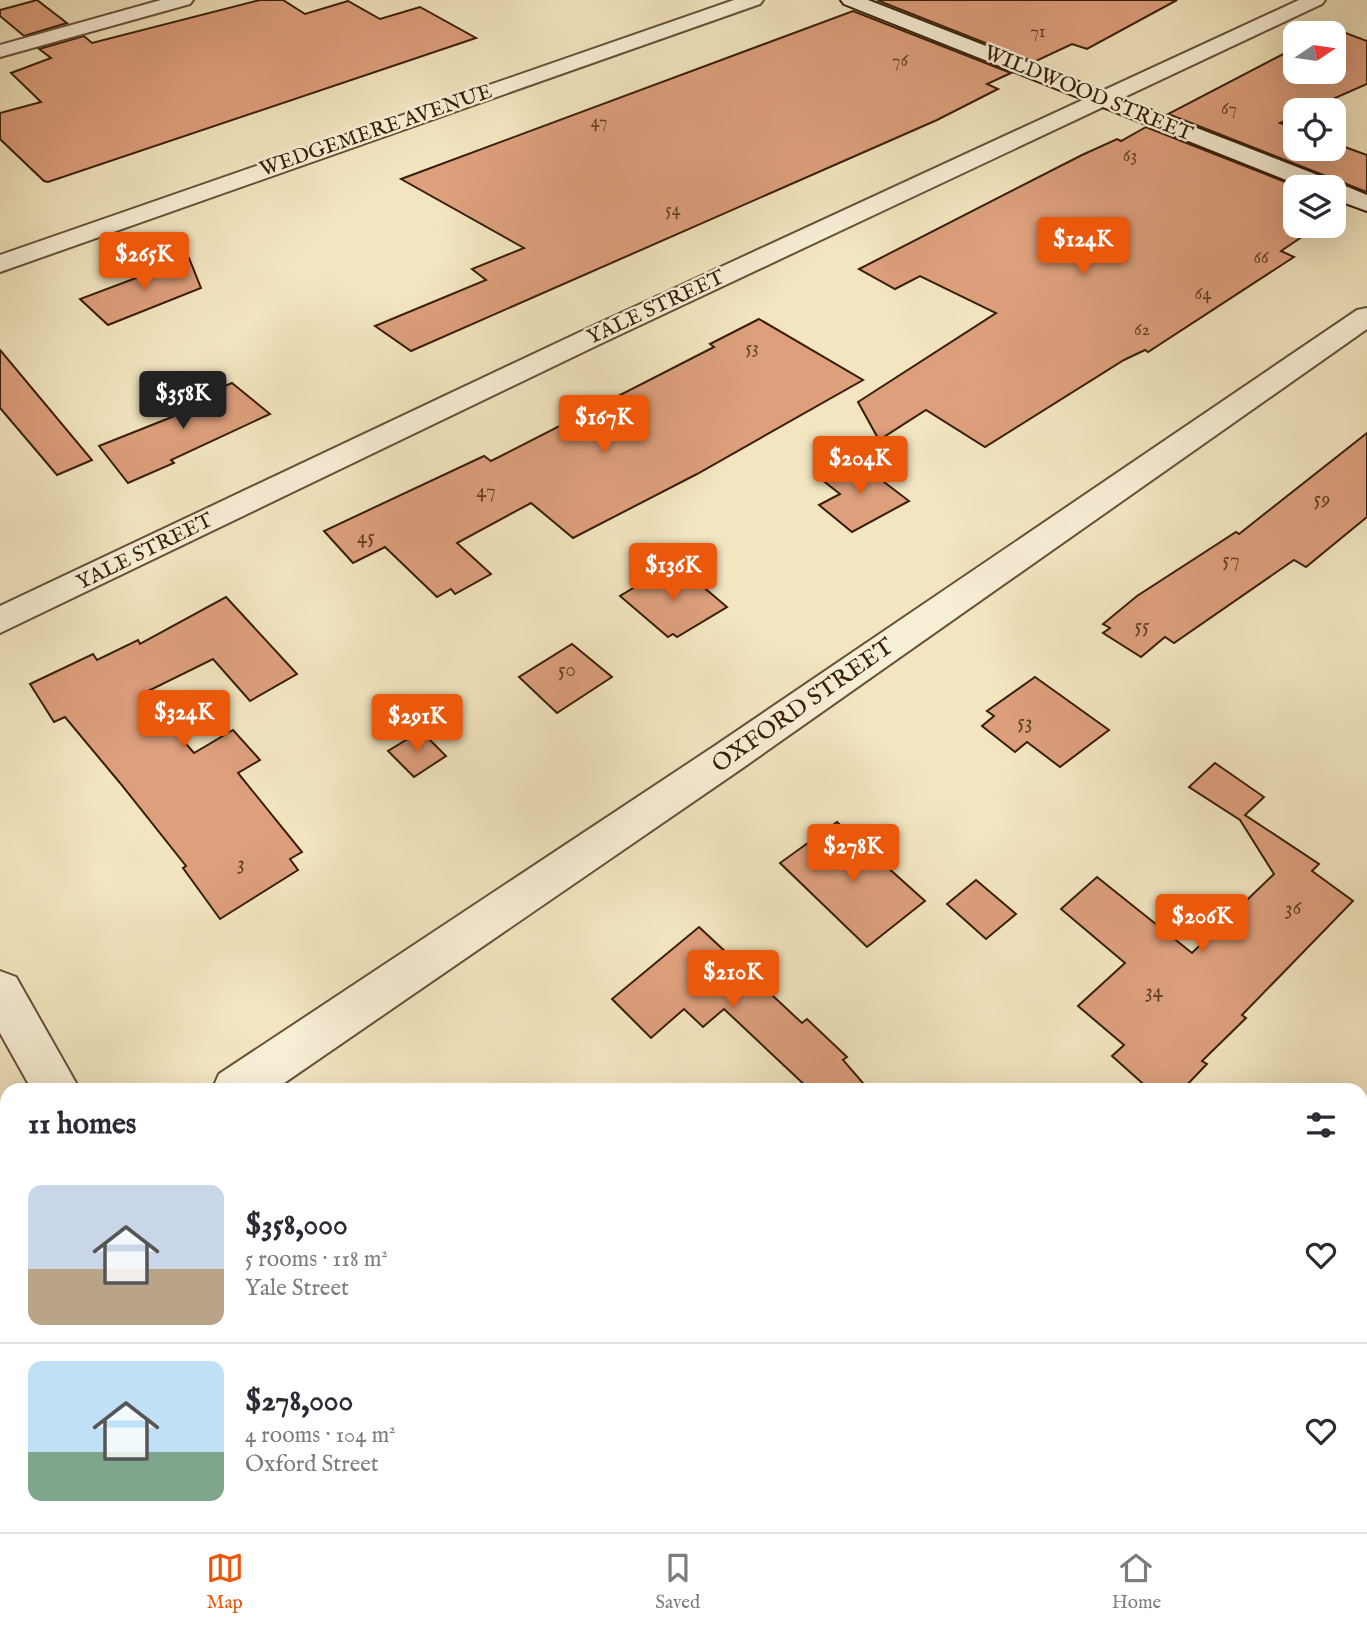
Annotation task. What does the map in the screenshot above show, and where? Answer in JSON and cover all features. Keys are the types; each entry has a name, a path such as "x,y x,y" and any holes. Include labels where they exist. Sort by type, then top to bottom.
{"street":[{"path":"0,51 183,0"},
{"name":"WEDGEMERE AVENUE","path":"0,264 753,0"},
{"name":"WILDWOOD STREET","path":"851,0 1294,175"},
{"name":"YALE STREET","path":"0,621 590,338 1315,0"},
{"path":"1346,195 1367,204"},
{"name":"OXFORD STREET","path":"245,1083 730,756 1367,316"},
{"path":"0,991 53,1083"}],"building":[{"path":"37,0 67,23 24,36 0,16 0,10"},
{"path":"260,0 283,0 305,14 348,1 380,19 420,7 476,38 48,182 0,139 0,113 41,102 11,73 51,58 39,49 84,36 92,43"},
{"path":"1177,0 1087,49 1072,44 1034,62 879,1"},
{"path":"853,11 1011,73 987,84 998,89 937,120 411,351 375,326 486,280 472,269 524,248 401,179"},
{"path":"1346,33 1367,41 1367,84 1335,98 1283,98 1283,122 1280,123 1283,124 1283,159 1168,114 1283,54 1283,84 1346,84"},
{"path":"1146,127 1283,181 1283,238 1300,238 1281,251 1294,257 1148,352 1145,350 1124,360 985,447 926,410 879,440 858,402 996,313 920,276 895,289 859,269 1082,155 1117,139 1121,141"},
{"path":"1346,147 1367,155 1367,192 1346,184 1346,175 1324,175 1288,161 1346,161"},
{"path":"189,258 201,288 108,325 80,299"},
{"path":"759,319 863,380 697,474 573,538 531,503 457,543 491,574 455,594 451,589 437,597 385,547 353,563 324,531 484,456 491,461 714,347 710,344"},
{"path":"0,350 92,460 57,475 0,408"},
{"path":"232,383 270,414 171,460 174,463 128,483 99,446 182,413 182,394 215,390"},
{"path":"1367,433 1367,517 1306,567 1294,560 1174,643 1165,637 1141,657 1103,633 1110,628 1103,624 1137,596 1236,532 1239,534"},
{"path":"854,459 909,501 852,532 819,505 840,494 821,479"},
{"path":"657,574 668,574 676,581 688,574 727,607 677,637 673,634 668,637 620,596"},
{"path":"226,597 297,674 250,701 213,659 142,694 194,753 233,730 260,760 238,773 302,852 290,859 298,870 220,919 183,868 186,866 120,783 65,717 54,722 30,684 93,654 97,660 138,640 140,644"},
{"path":"572,644 612,677 557,713 519,677"},
{"path":"1035,677 1109,730 1060,767 1027,742 1015,752 982,726 994,716 987,711"},
{"path":"421,731 446,756 414,777 388,751"},
{"path":"1215,763 1264,797 1245,815 1319,864 1312,871 1353,901 1242,1015 1246,1018 1202,1061 1207,1064 1189,1083 1142,1083 1112,1056 1124,1045 1078,1006 1125,963 1061,909 1097,877 1192,953 1274,874 1240,820 1189,787"},
{"path":"837,822 925,901 867,947 780,863"},
{"path":"976,880 1016,914 986,939 947,904"},
{"path":"699,927 802,1023 807,1019 847,1057 843,1060 863,1083 803,1083 724,1009 703,1027 684,1009 651,1038 612,999"}]}
